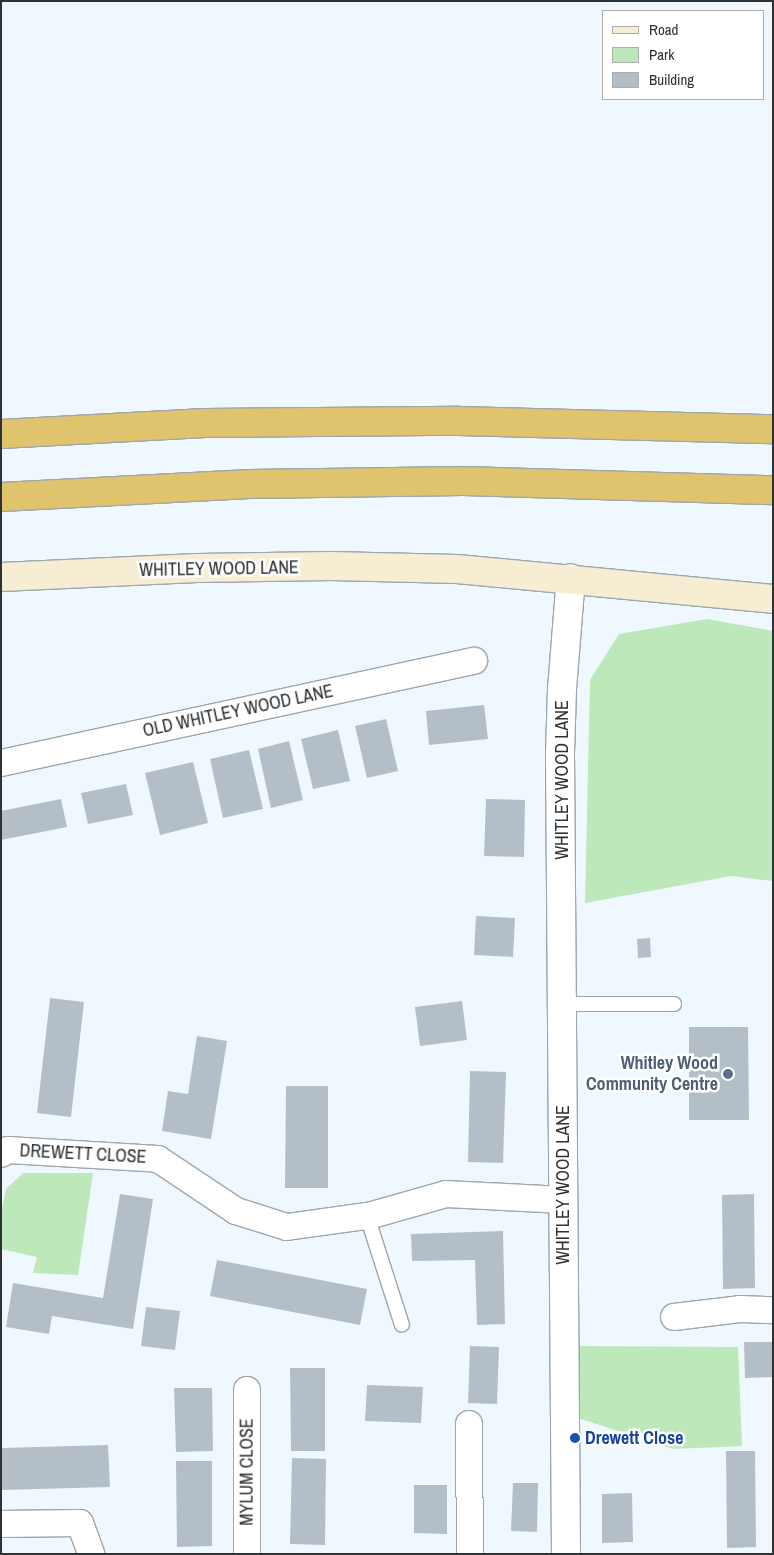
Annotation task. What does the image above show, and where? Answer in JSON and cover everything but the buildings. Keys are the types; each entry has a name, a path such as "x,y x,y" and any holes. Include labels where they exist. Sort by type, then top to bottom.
{"highway":[{"path":"1,434 205,423 459,420 773,430"},
{"path":"1,497 250,484 463,481 773,490"}],"main road":[{"name":"WHITLEY WOOD LANE","path":"1,577 197,568 331,566 457,569 572,578"},
{"path":"572,578 773,599"}],"street":[{"name":"WHITLEY WOOD LANE","path":"566,1554 560,753 562,689 572,578"},
{"name":"OLD WHITLEY WOOD LANE","path":"1,763 474,661"},
{"name":"DREWETT CLOSE","path":"1,1154 8,1150 158,1159 236,1211 287,1227 367,1216 446,1194 563,1200"},
{"path":"674,1317 740,1309 773,1310"},
{"name":"MYLUM CLOSE","path":"247,1390 248,1554"},
{"path":"469,1424 470,1554"},
{"path":"1,1524 80,1522 91,1554"}],"lane":[{"path":"562,1004 674,1004"},
{"path":"367,1216 402,1324"}],"green space":[{"path":"707,619 773,631 773,881 731,876 585,903 590,680 619,634"},
{"path":"23,1173 93,1173 78,1275 33,1273 37,1257 1,1249 1,1215 6,1189"},
{"path":"577,1346 738,1347 742,1446 673,1449 575,1417"}],"place":[{"name":"Whitley Wood Community Centre","path":"728,1074"},
{"name":"Drewett Close","path":"575,1438"}]}
